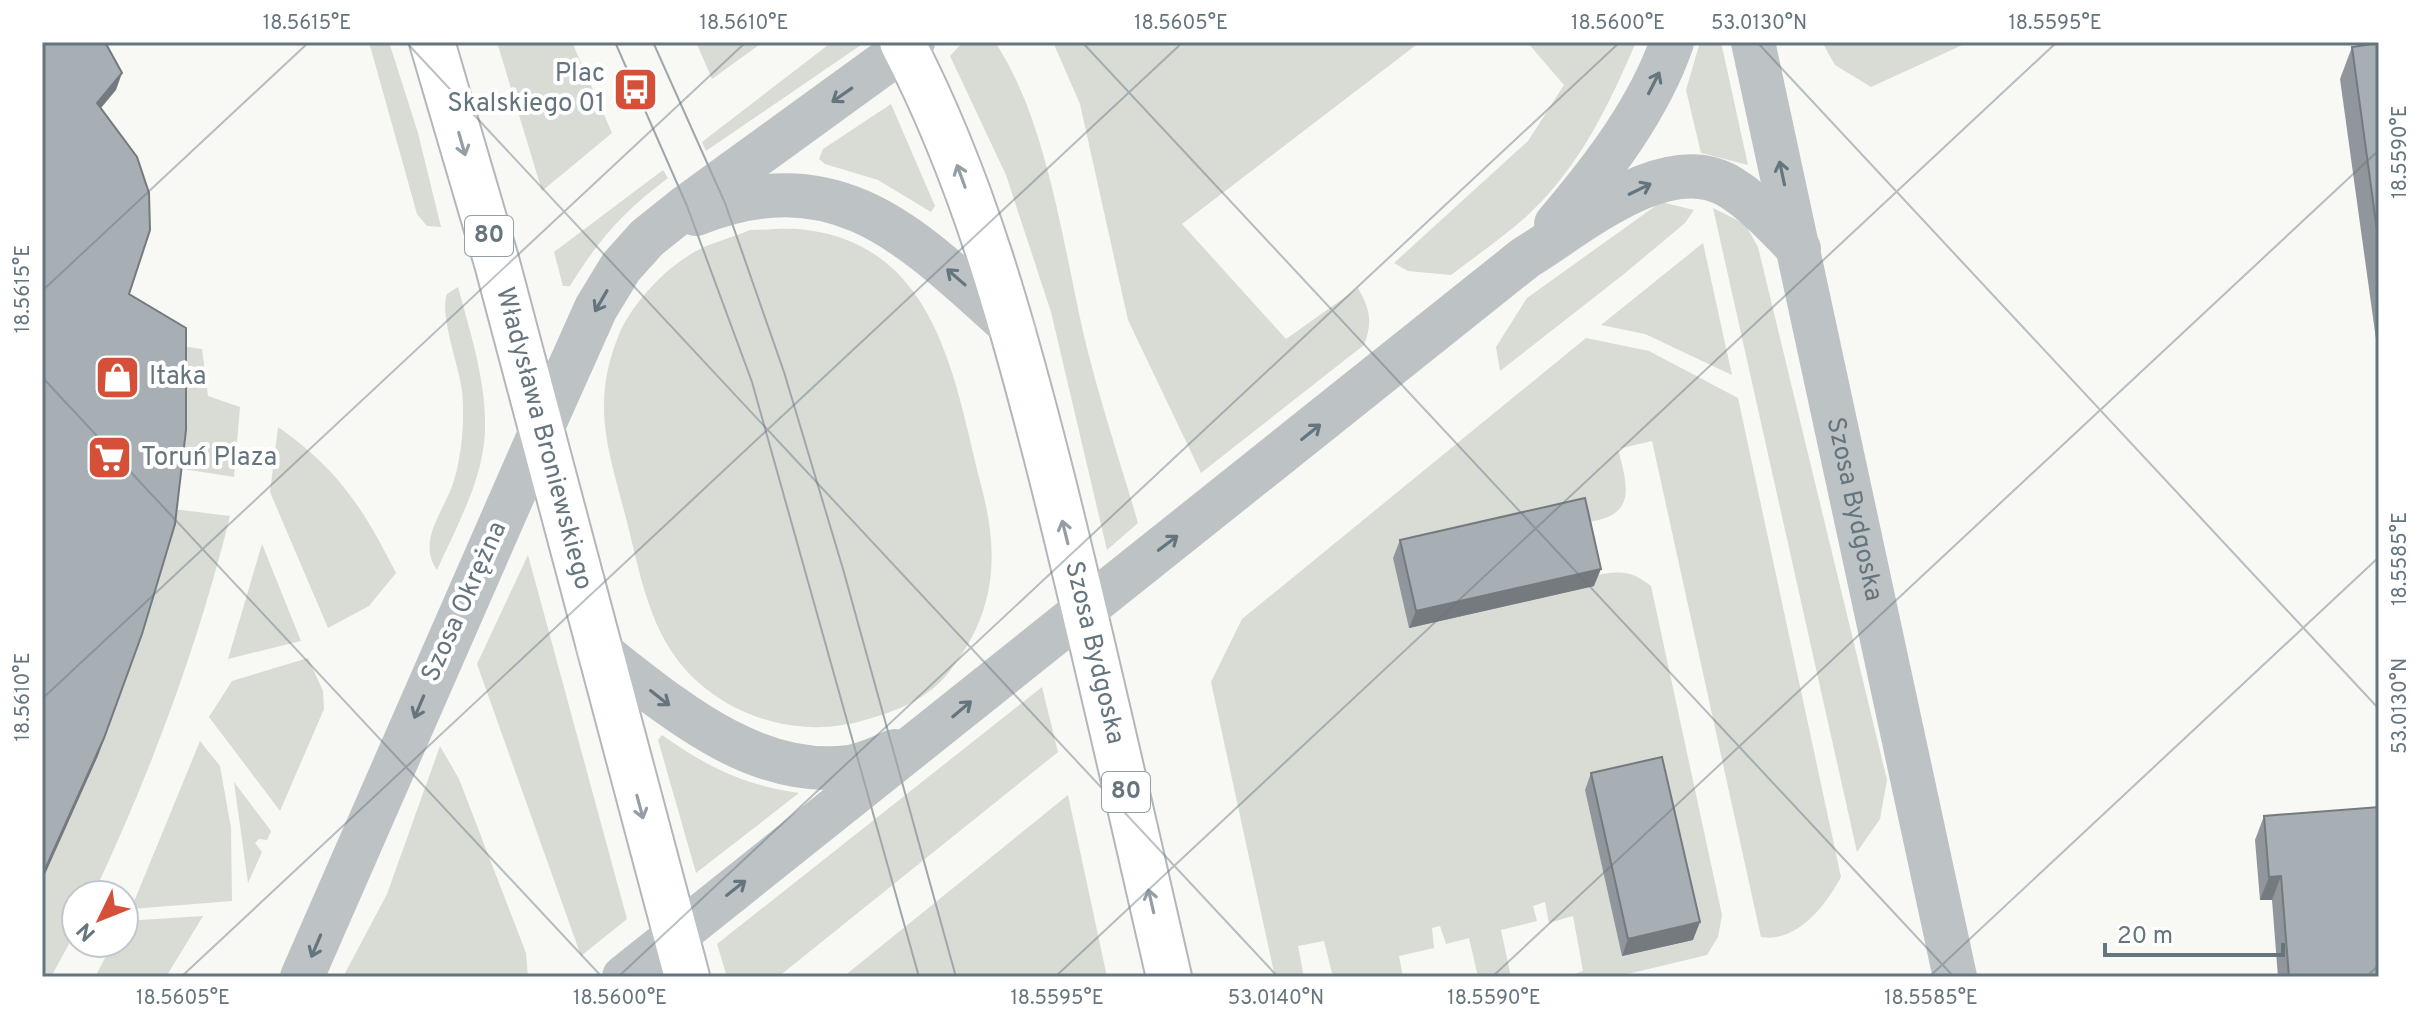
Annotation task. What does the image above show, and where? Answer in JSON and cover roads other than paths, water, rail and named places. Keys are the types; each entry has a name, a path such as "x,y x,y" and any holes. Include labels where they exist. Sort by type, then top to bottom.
{"main road":[{"name":"Władysława Broniewskiego","path":"432,42 497,263 598,650"},
{"name":"80","path":"907,44 946,135 1014,329"},
{"name":"Szosa Bydgoska","path":"1014,329 1084,607 1169,977"},
{"name":"80","path":"598,650 681,957"}],"street":[{"path":"1525,258 1592,183 1641,107 1672,42"},
{"name":"Szosa Bydgoska","path":"1753,42 1955,977"},
{"name":"Szosa Okrężna","path":"302,977 596,308 621,267 647,238 907,44"},
{"path":"624,977 681,957 929,736 1084,607 1250,480 1525,258 1638,188 1665,178 1695,176 1727,185 1750,201 1799,249"},
{"name":"Szosa Okrężna","path":"647,238 725,203 767,195 806,195 879,217 949,271 1014,329"},
{"path":"598,650 673,708 746,751 812,768 862,764 929,736"}],"tram line":[{"path":"615,42 687,206 752,382 919,977"},
{"path":"653,42 725,203 784,372 843,569 956,977"}],"place":[{"name":"Plac Skalskiego 01","path":"636,89"},
{"name":"Itaka","path":"118,377"},
{"name":"Toruń Plaza","path":"110,458"}]}
